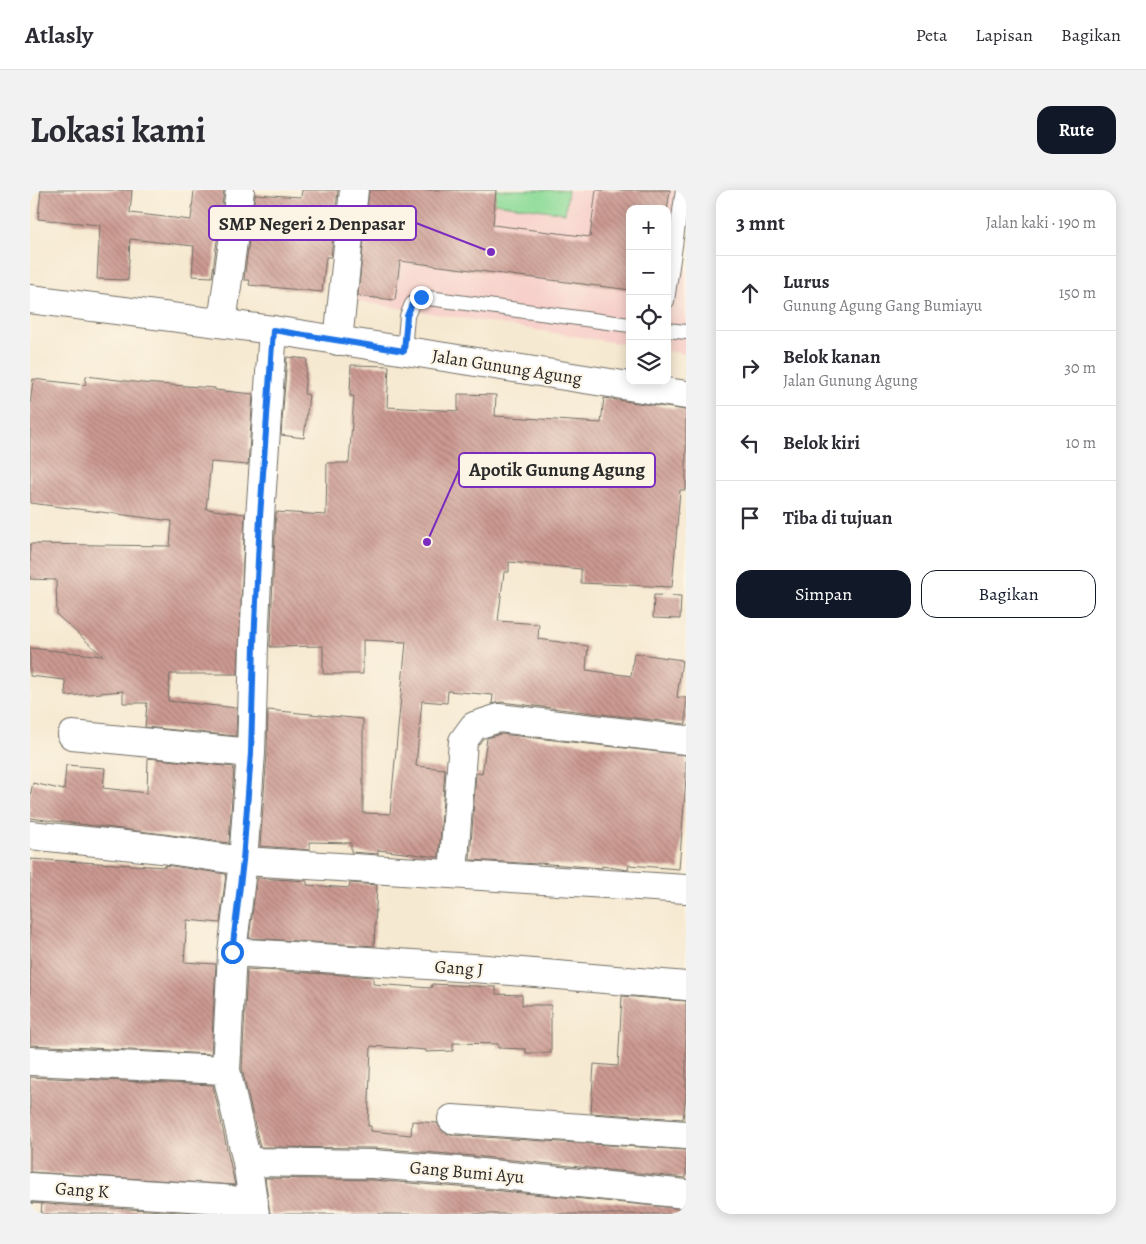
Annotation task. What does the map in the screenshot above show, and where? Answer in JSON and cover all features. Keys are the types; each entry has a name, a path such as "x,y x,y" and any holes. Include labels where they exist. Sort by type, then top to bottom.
{"street":[{"path":"222,324 240,190"},
{"path":"338,341 354,190"},
{"name":"Jalan Gunung Agung","path":"30,299 273,330 404,351 626,381"},
{"path":"255,1208 247,1162 226,1070 232,952 243,861 251,753 260,517 273,330"},
{"name":"Jalan Gunung Agung","path":"653,385 686,395"},
{"path":"453,873 463,741 474,726 499,718 686,740"},
{"path":"72,735 251,753"},
{"path":"30,835 162,849 243,861 686,889"},
{"name":"Gang J","path":"232,952 686,986"},
{"path":"30,1061 226,1070"},
{"path":"452,1119 686,1135"},
{"name":"Gang Bumi Ayu","path":"247,1162 373,1164 686,1194"},
{"name":"Gang K","path":"30,1187 222,1199 255,1208"}],"lane":[{"path":"668,295 683,190"},
{"path":"404,351 407,316 412,304 421,297 626,323"},
{"path":"671,330 686,332"}],"shaded area":[{"path":"360,190 686,190 686,354 671,352 671,205 626,205 626,344 349,300"}],"green space":[{"path":"496,190 568,190 565,213 494,203"}],"building":[{"path":"41,190 132,190 130,213 191,220 194,190 224,190 212,277 192,276 194,246 130,239 128,280 97,279 100,225 38,219"},
{"path":"302,190 338,190 331,257 326,257 322,292 249,285 250,280 244,280 255,194 301,197"},
{"path":"369,190 496,190 493,225 590,237 596,190 670,190 668,205 626,205 626,289 400,261 395,300 358,296"},
{"path":"287,357 307,359 304,394 309,395 304,438 281,435"},
{"path":"351,365 389,366 387,407 458,411 458,394 496,395 495,416 601,423 604,398 686,410 686,490 680,490 672,587 581,583 581,569 509,562 509,572 504,572 498,621 539,624 538,639 588,646 586,670 631,676 634,653 682,660 677,697 686,698 686,724 501,702 492,704 493,695 448,691 447,703 422,701 416,766 445,769 439,857 378,850 378,854 351,852 351,843 310,842 310,850 260,846 267,754 268,710 363,719 363,813 390,814 406,642 363,640 363,674 323,674 323,646 270,647 276,512 326,515 327,463 349,463 354,396 350,396"},
{"path":"86,376 142,383 215,388 215,390 253,394 248,465 211,462 206,509 245,514 238,674 170,674 168,701 237,708 236,736 145,727 147,703 123,703 123,691 66,696 65,680 30,676 30,648 103,656 57,615 56,580 30,579 30,544 170,546 172,521 30,503 30,406 33,379 85,385"},
{"path":"654,595 681,596 680,619 653,618"},
{"path":"501,734 686,755 679,869 629,865 628,870 602,866 602,868 470,860 476,773 482,774 487,738"},
{"path":"148,758 234,767 229,843 30,818 30,796 33,783 64,790 66,765 105,768 103,788 147,793"},
{"path":"30,859 165,867 165,865 226,874 220,923 187,920 184,962 216,964 211,1054 30,1045"},
{"path":"257,878 307,881 307,885 349,888 350,883 377,885 374,946 249,938"},
{"path":"247,969 373,977 373,984 431,988 432,984 496,987 496,994 522,995 522,1005 551,1005 551,1053 526,1053 526,1049 498,1048 498,1044 453,1043 453,1051 426,1052 426,1050 371,1046 368,1126 371,1126 371,1131 411,1135 412,1121 437,1123 443,1132 451,1135 686,1150 686,1178 474,1156 374,1148 260,1147 242,1069"},
{"path":"622,996 686,1001 686,1096 683,1119 591,1113 594,1064 618,1066"},
{"path":"30,1077 213,1085 235,1185 30,1172"},
{"path":"265,1178 372,1180 471,1188 686,1209 686,1214 270,1214"},
{"path":"42,1204 212,1214 41,1214"}],"place":[{"name":"SMP Negeri 2 Denpasar","path":"491,252"},
{"name":"Apotik Gunung Agung","path":"427,542"}],"route":[{"path":"232,952 243,861 251,753 260,517 273,330 404,351 407,316 412,304 421,297"}]}
